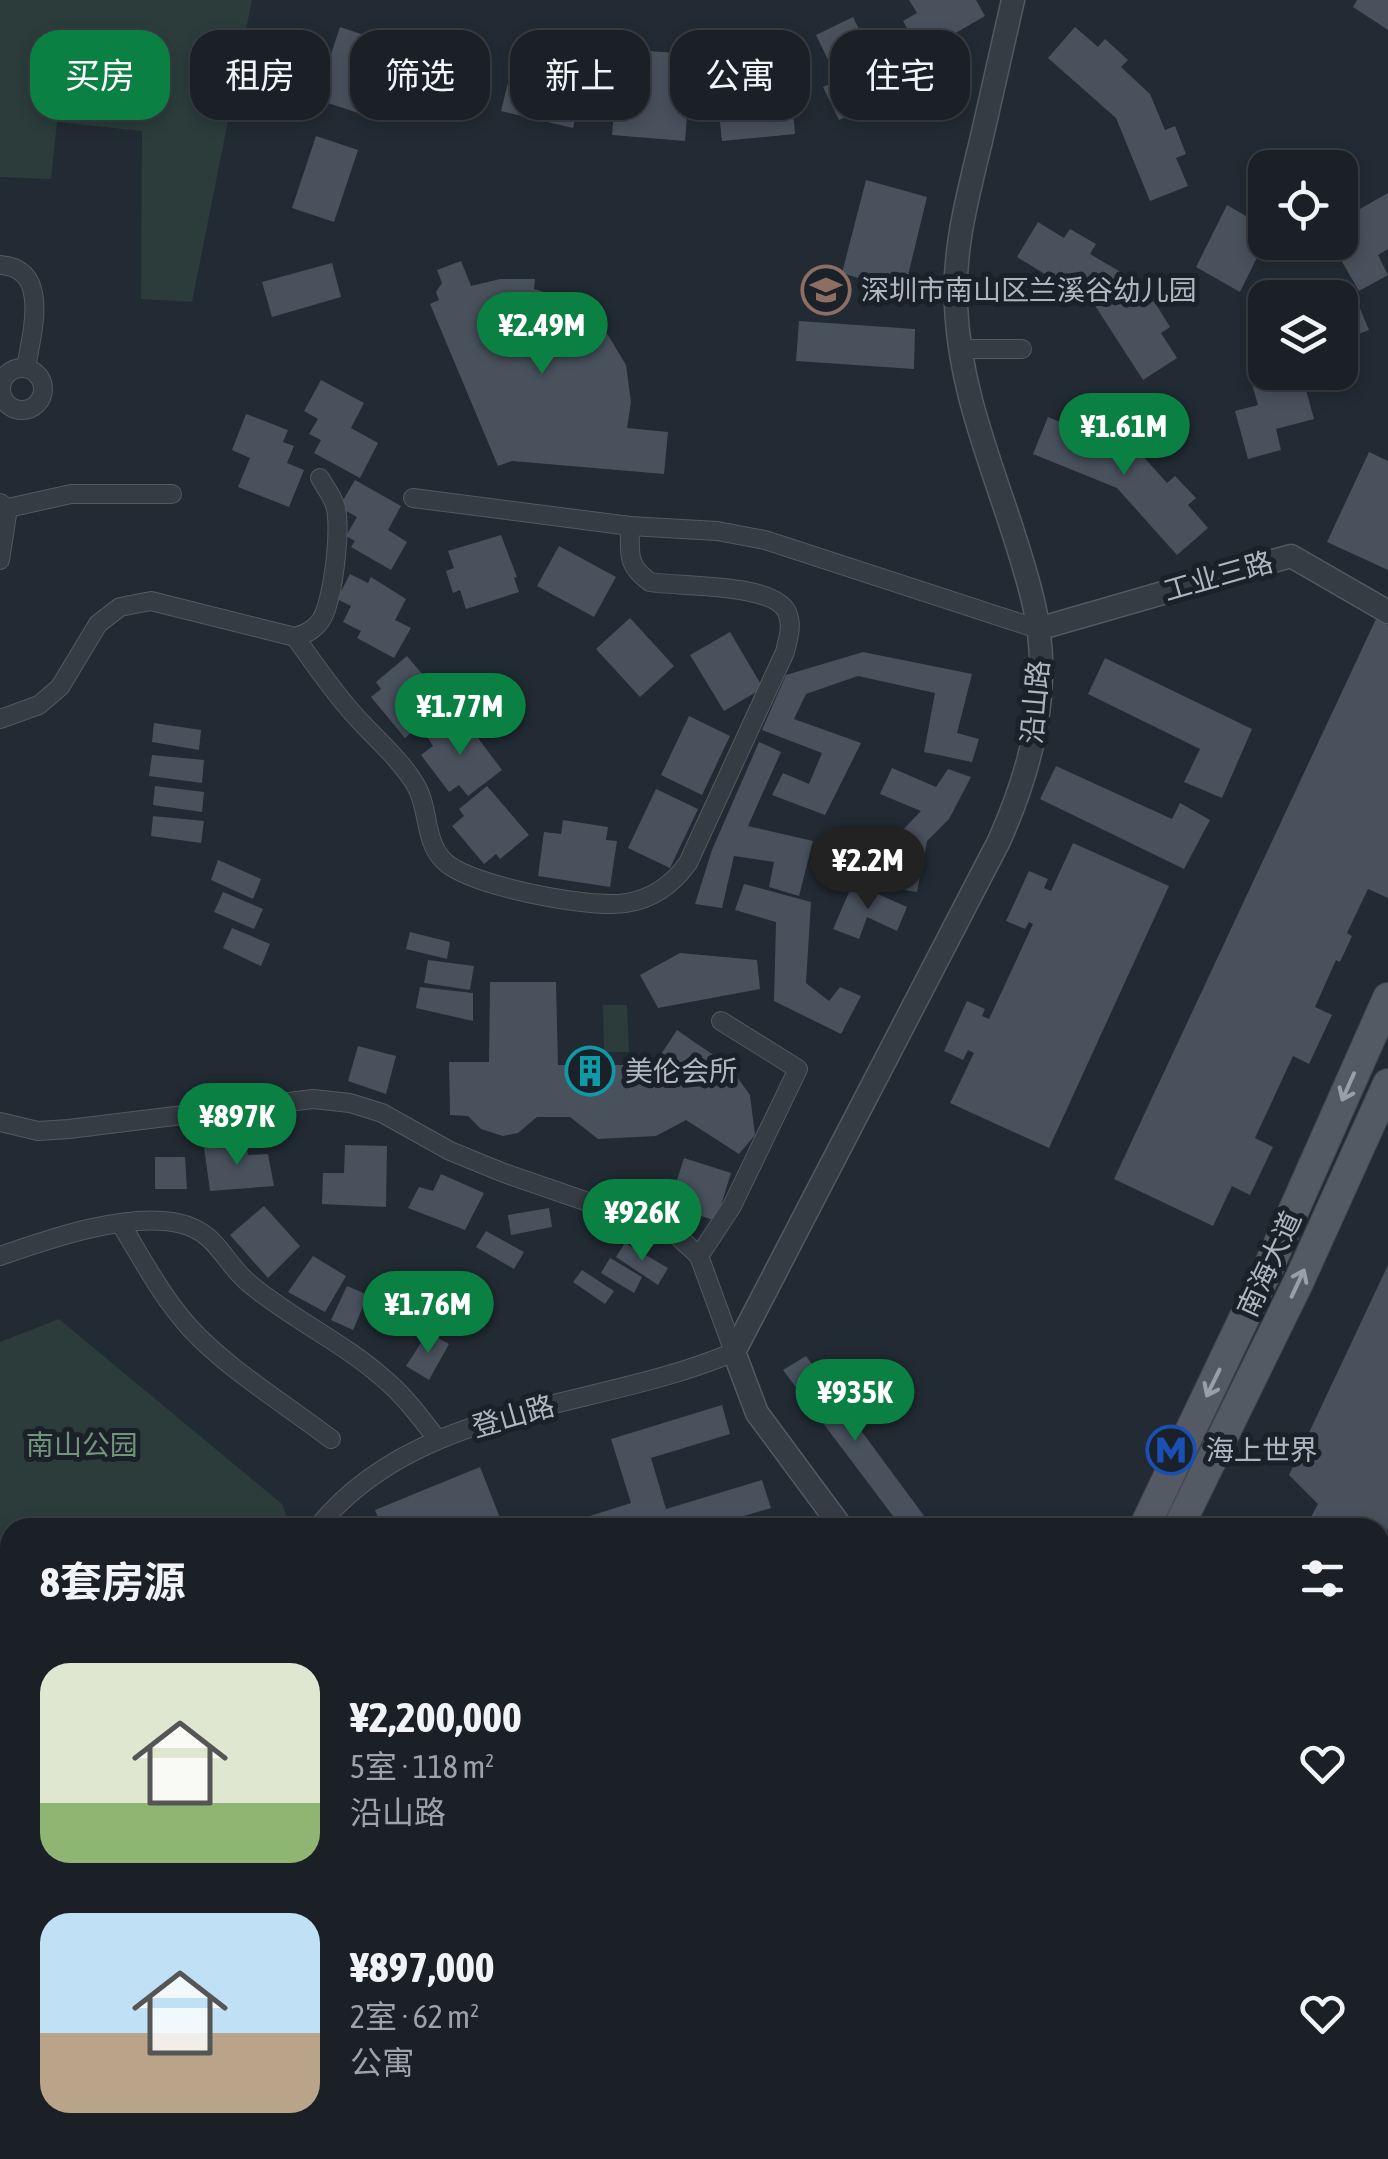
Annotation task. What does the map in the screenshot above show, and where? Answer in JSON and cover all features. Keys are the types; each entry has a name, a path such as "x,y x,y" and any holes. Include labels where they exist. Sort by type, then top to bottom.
{"main road":[{"name":"南海大道","path":"1149,1518 1270,1266 1388,998"},
{"name":"南海大道","path":"1183,1518 1299,1280 1388,1084"}],"street":[{"name":"沿山路","path":"734,1352 999,841 1017,801 1037,729 1042,660 1038,629 1029,588 970,403 956,305 960,227 1013,0"},
{"path":"0,265 14,266 29,278 36,303 26,368"},
{"path":"962,349 1022,348"},
{"path":"0,719 39,705 60,687 98,624 120,607 150,601 296,637 308,634 327,610 339,527 335,504 320,478"},
{"path":"0,560 4,506 71,494 172,494"},
{"path":"413,498 766,540 1038,629"},
{"path":"296,637 348,708 417,787 430,839 448,865 496,885 599,906 644,898 670,884 688,863 785,652 790,629 786,610 775,598 756,592 650,582 636,572 630,558 630,526"},
{"name":"工业三路","path":"1038,629 1291,556 1388,612"},
{"path":"699,1256 732,1206 798,1070 720,1022"},
{"path":"0,1122 38,1131 313,1099 350,1102 504,1173 672,1231 699,1256 757,1413 835,1518"},
{"path":"0,1256 43,1241 120,1224 166,1222 204,1232 250,1285 382,1376 411,1405 437,1440"},
{"path":"120,1224 158,1284 200,1338 331,1438"},
{"name":"登山路","path":"326,1518 364,1480 437,1440 484,1423 700,1366 734,1352"}],"green space":[{"path":"0,0 252,0 246,30 190,30 190,120 228,120 192,302 141,299 142,131 57,122 51,179 0,177"},
{"path":"603,1005 627,1005 629,1052 604,1052"},
{"name":"南山公园","path":"59,1319 282,1504 287,1518 0,1518 0,1342"}],"building":[{"path":"909,0 976,0 985,16 961,30 908,30 903,21 917,13"},
{"path":"1357,0 1388,0 1388,30 1353,7"},
{"path":"853,17 859,30 830,30 830,64 816,35"},
{"path":"340,27 350,30 350,110 330,104 330,57"},
{"path":"1075,27 1098,47 1105,39 1128,60 1121,67 1150,94 1165,130 1175,126 1186,154 1176,158 1188,186 1150,201 1116,118 1048,58"},
{"path":"650,51 670,53 670,120 687,120 685,141 612,135 613,120 650,120"},
{"path":"510,75 510,113 501,111"},
{"path":"539,120 575,120 573,128"},
{"path":"720,120 794,120 795,134 722,141"},
{"path":"316,136 358,150 334,222 292,208"},
{"path":"866,180 927,197 904,292 842,273"},
{"path":"1388,193 1388,249 1378,255 1388,275 1359,291 1358,280 1353,280 1341,260 1358,260 1358,210"},
{"path":"1227,205 1248,217 1248,260 1256,260 1240,292 1196,267"},
{"path":"1038,222 1064,238 1070,229 1096,244 1090,254 1124,274 1145,307 1154,301 1170,327 1161,333 1177,358 1143,380 1094,304 1017,257"},
{"path":"461,261 471,286 500,279 535,279 534,289 564,298 602,325 626,365 631,402 627,428 668,432 664,474 512,461 498,466 430,304 439,300 436,292 442,283 437,270"},
{"path":"332,263 341,297 272,317 262,282"},
{"path":"1358,304 1369,330 1358,334"},
{"path":"799,321 915,329 914,369 796,361"},
{"path":"321,380 364,403 351,428 378,443 360,478 314,453 321,440 309,434 318,419 304,411"},
{"path":"1254,390 1306,390 1314,419 1276,429 1281,450 1248,459 1235,411 1258,405"},
{"path":"246,414 288,430 283,442 294,446 287,463 304,470 289,507 238,487 250,458 232,450"},
{"path":"1048,417 1075,428 1080,418 1108,429 1104,439 1141,454 1167,483 1175,476 1196,498 1188,505 1208,528 1177,555 1117,488 1033,454"},
{"path":"1369,452 1388,461 1388,570 1327,542"},
{"path":"355,480 401,506 388,530 407,542 391,570 351,547 355,541 346,536 357,517 339,507"},
{"path":"501,535 519,592 466,609 460,590 453,593 446,571 454,568 448,551"},
{"path":"559,546 616,577 594,617 537,586"},
{"path":"350,574 368,583 371,577 406,599 395,620 411,628 394,658 357,638 361,631 343,622 351,606 337,599"},
{"path":"630,618 674,666 640,697 596,649"},
{"path":"1376,619 1388,625 1388,898 1368,889 1347,933 1352,936 1340,962 1336,960 1315,1007 1332,1015 1309,1064 1293,1056 1255,1138 1273,1147 1250,1195 1232,1186 1213,1226 1114,1179"},
{"path":"730,632 763,688 724,711 690,655"},
{"path":"863,652 972,674 957,733 979,739 972,762 924,752 935,693 858,676 806,694 794,719 861,743 825,815 772,795 783,773 809,784 822,753 762,730 786,675"},
{"path":"407,656 450,707 420,732 417,728 405,738 371,697 381,689 376,682"},
{"path":"1105,658 1252,729 1222,798 1184,782 1200,749 1088,694"},
{"path":"460,714 502,770 468,796 459,785 449,792 421,755 433,746 428,738"},
{"path":"689,716 730,736 702,795 661,775"},
{"path":"154,723 201,730 199,750 152,742"},
{"path":"759,742 781,752 748,826 813,841 799,896 769,887 774,862 734,856 722,908 695,904 712,850"},
{"path":"152,755 204,760 202,783 149,776"},
{"path":"1056,766 1172,819 1180,803 1210,820 1184,869 1040,799"},
{"path":"892,768 936,787 948,769 971,777 949,819 927,841 917,892 888,887 893,866 854,855 862,828 897,836 921,811 880,794"},
{"path":"155,786 204,792 202,812 153,805"},
{"path":"487,786 529,835 500,859 496,854 484,864 452,826 464,816 459,809"},
{"path":"656,789 698,809 670,868 628,848"},
{"path":"153,816 204,821 201,843 151,836"},
{"path":"563,820 608,827 606,840 617,841 610,887 538,876 544,832 561,834"},
{"path":"1073,843 1169,886 1049,1148 950,1103 974,1053 968,1050 963,1060 944,1051 967,1001 985,1009 982,1016 989,1019 1033,924 1029,922 1025,929 1006,921 1029,871 1048,879 1044,888 1051,891"},
{"path":"218,860 261,879 253,899 211,880"},
{"path":"853,883 907,907 897,931 867,917 859,939 833,929"},
{"path":"744,884 811,902 806,983 829,1001 840,987 861,996 841,1034 774,1001 776,922 735,910"},
{"path":"223,892 263,909 254,929 214,912"},
{"path":"232,928 270,944 261,966 223,948"},
{"path":"410,932 450,942 447,959 406,949"},
{"path":"680,953 757,960 760,989 658,1008 640,975"},
{"path":"428,960 474,966 470,990 424,983"},
{"name":"美伦会所","path":"490,982 556,982 558,1065 654,1065 677,1030 722,1061 737,1077 750,1095 755,1135 739,1154 686,1120 656,1136 598,1139 570,1117 537,1117 518,1133 503,1136 481,1129 468,1116 450,1115 449,1062 489,1062"},
{"path":"420,987 473,993 473,1021 416,1008"},
{"path":"358,1046 396,1056 386,1094 348,1081"},
{"path":"246,1143 248,1155 268,1154 274,1186 210,1191 204,1147"},
{"path":"345,1145 387,1146 386,1207 322,1204 323,1173 344,1173"},
{"path":"155,1157 185,1157 187,1189 155,1189"},
{"path":"684,1158 731,1173 716,1221 669,1205"},
{"path":"441,1174 484,1193 465,1230 408,1208 419,1187 433,1191"},
{"path":"264,1206 300,1246 268,1278 230,1235"},
{"path":"549,1208 552,1227 511,1235 508,1215"},
{"path":"486,1231 524,1252 514,1269 476,1247"},
{"path":"625,1243 668,1268 658,1285 616,1257"},
{"path":"313,1256 346,1276 325,1312 288,1292"},
{"path":"610,1258 642,1277 634,1293 601,1273"},
{"path":"1388,1265 1388,1518 1310,1518 1318,1504 1289,1475"},
{"path":"582,1270 614,1291 605,1304 573,1282"},
{"path":"347,1286 368,1295 353,1330 331,1320"},
{"path":"428,1332 449,1344 429,1380 406,1366"},
{"path":"806,1356 926,1518 894,1518 783,1370"},
{"path":"722,1405 730,1434 651,1458 666,1509 762,1480 771,1508 738,1518 584,1518 631,1503 611,1439"},
{"path":"480,1467 500,1518 378,1518 375,1510"}],"place":[{"name":"深圳市南山区兰溪谷幼儿园","path":"826,290"},
{"name":"美伦会所","path":"590,1071"},
{"name":"海上世界","path":"1171,1450"}]}
